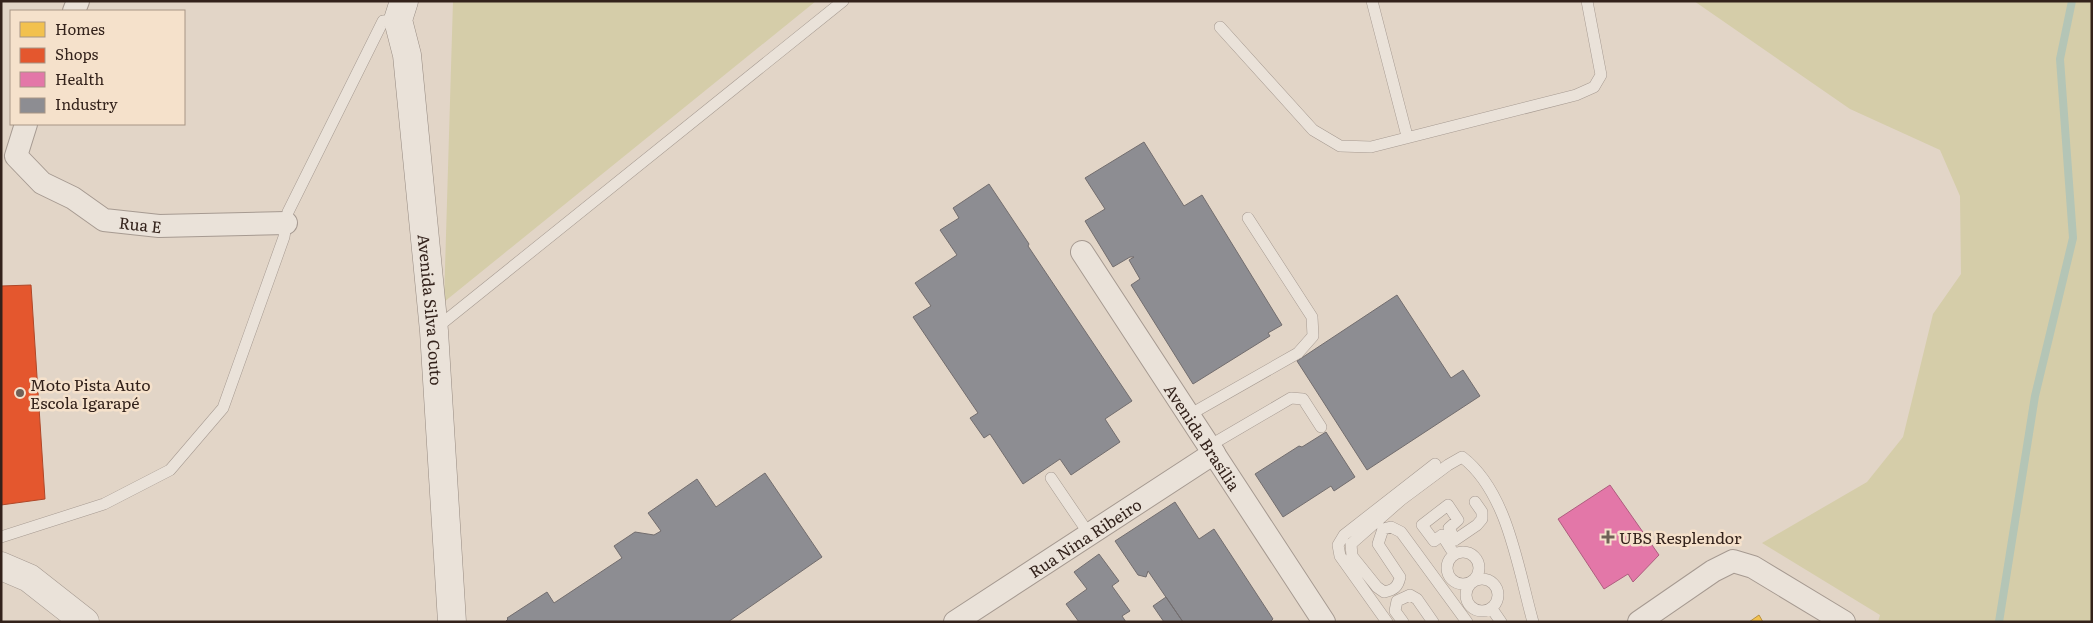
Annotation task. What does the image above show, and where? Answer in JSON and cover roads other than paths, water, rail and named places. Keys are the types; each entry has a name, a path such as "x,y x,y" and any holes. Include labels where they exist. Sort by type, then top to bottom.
{"main road":[{"name":"Avenida Silva Couto","path":"401,10 434,331 452,622"},
{"path":"1,566 29,578 85,622"}],"street":[{"name":"Rua E","path":"26,125 16,156 42,183 74,198 104,220 159,226 286,223"},
{"name":"Avenida Brasília","path":"1082,252 1324,622"},
{"name":"Rua Nina Ribeiro","path":"955,622 1089,534 1211,450"},
{"path":"1639,622 1713,571 1733,561 1753,567 1844,622"}],"lane":[{"path":"434,331 843,1"},
{"path":"1372,1 1407,136"},
{"path":"1220,27 1313,130 1340,146 1371,147 1407,136 1576,95 1594,88 1600,75 1587,1"},
{"path":"1,537 104,504 170,470 223,408 284,237 288,212 383,20 401,10"},
{"path":"1189,415 1298,353 1313,336 1312,317 1248,218"},
{"path":"1211,450 1291,398 1303,399 1322,427"},
{"path":"1467,622 1401,532 1392,527 1382,529 1378,544 1400,577 1398,585 1392,591 1384,592 1377,587 1352,556 1351,544 1401,500 1448,465 1462,457 1470,463 1497,502 1506,524 1533,622"},
{"path":"1387,622 1340,556 1338,545 1344,535 1435,464"},
{"path":"1052,478 1089,534"},
{"path":"1454,554 1442,535 1434,541 1422,525 1448,505 1458,520 1448,528 1455,540 1477,525 1482,519 1482,512 1475,502"},
{"path":"1472,582 1467,588 1465,597 1468,605 1475,611 1484,612 1492,609 1497,602 1498,594 1496,586 1489,580 1480,579 1472,582 1464,584 1456,583 1449,577 1447,569 1448,560 1454,554 1470,553 1477,559 1478,575 1472,582"},
{"path":"1403,622 1395,611 1397,601 1410,595 1416,599 1433,622"},
{"path":"1492,609 1501,622"}],"waterway":[{"path":"1999,622 2035,396 2073,238 2060,59 2072,1"}],"place":[{"name":"Moto Pista Auto Escola Igarapé","path":"20,393"},
{"name":"UBS Resplendor","path":"1608,537"}]}
